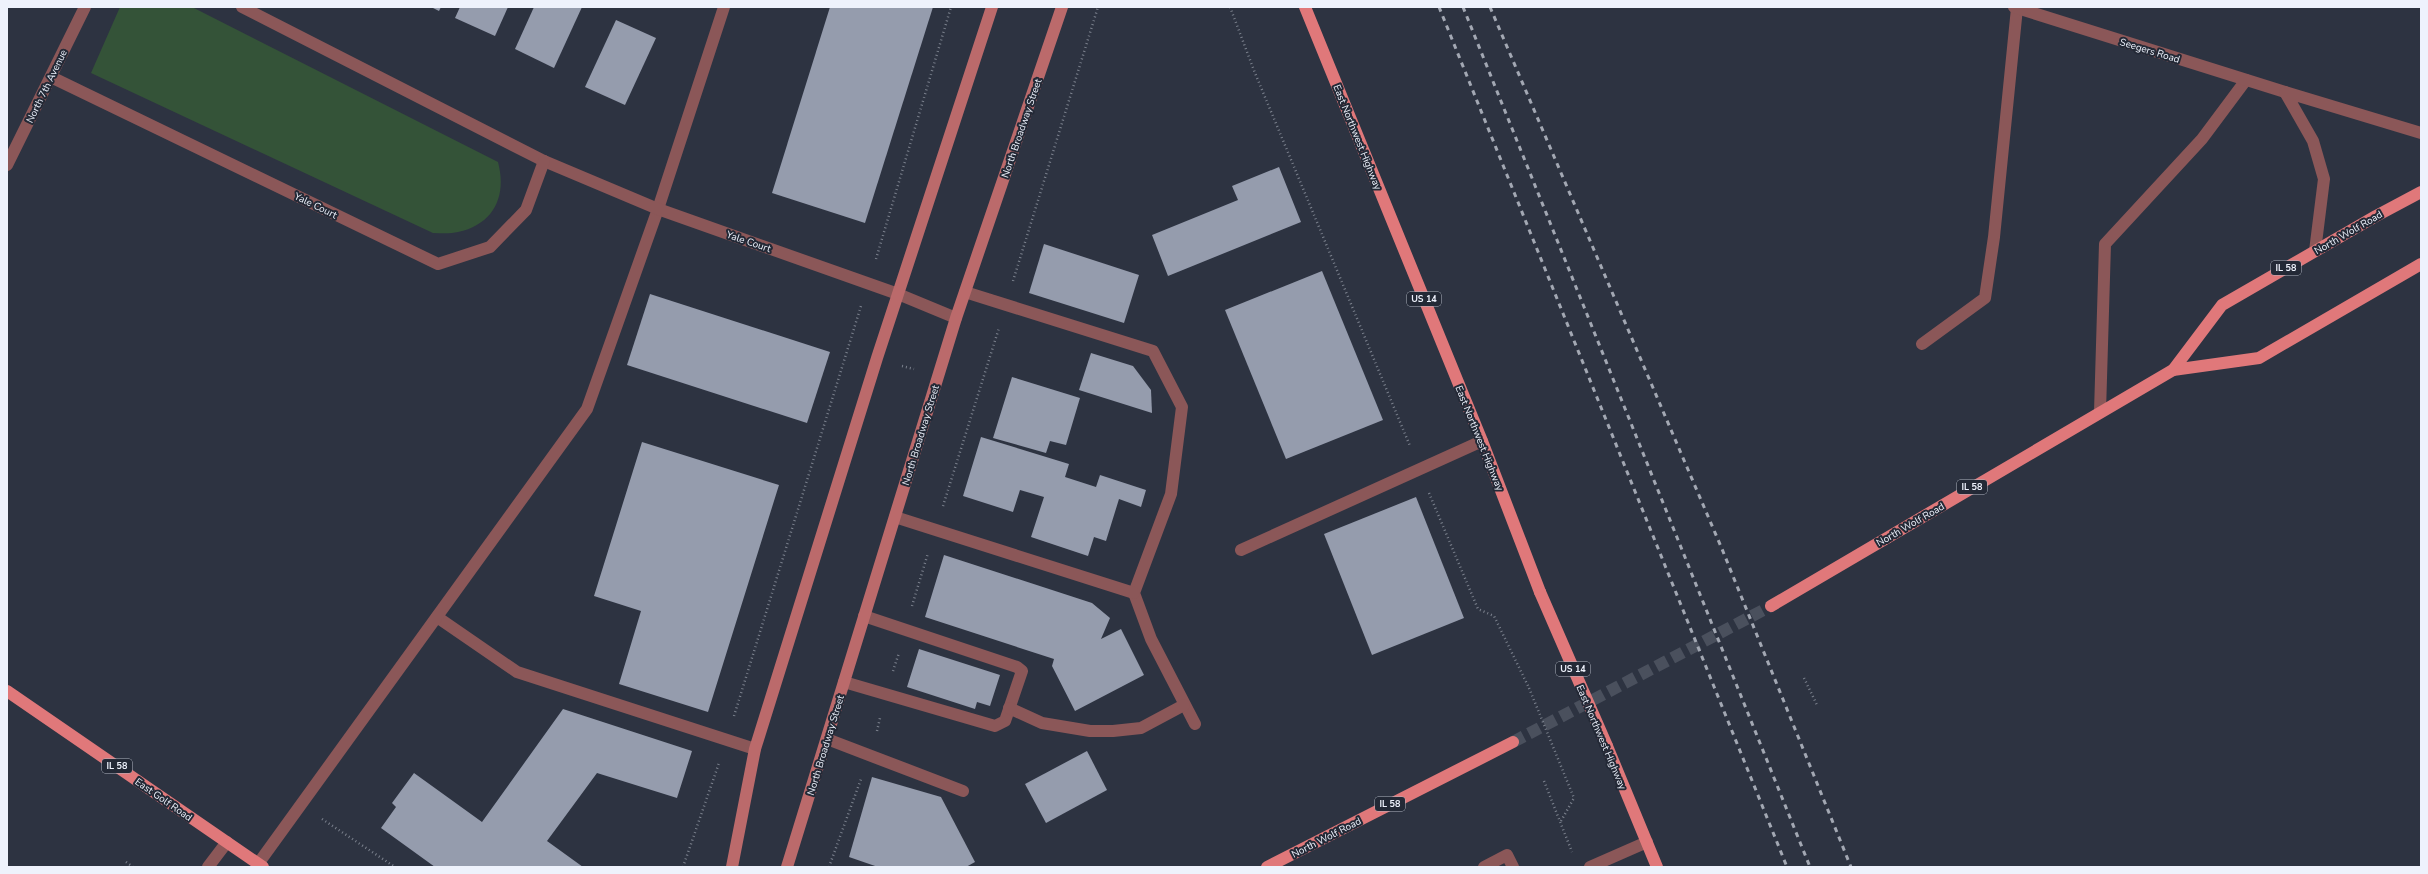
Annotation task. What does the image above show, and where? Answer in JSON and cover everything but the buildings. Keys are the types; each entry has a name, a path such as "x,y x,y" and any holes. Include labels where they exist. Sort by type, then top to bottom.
{"main road":[{"name":"East Northwest Highway","path":"1305,7 1482,441 1540,592 1657,867"},
{"name":"North Wolf Road","path":"2173,370 2222,305 2421,192"},
{"name":"North Wolf Road","path":"1771,606 2173,370 2259,358 2421,264"},
{"name":"East Golf Road","path":"7,690 261,866"},
{"name":"North Wolf Road","path":"1267,867 1513,742"}],"street":[{"name":"North 7th Avenue","path":"7,165 85,7"},
{"name":"Yale Court","path":"242,7 544,161 658,209 898,294 956,318"},
{"path":"261,866 301,805 587,409 658,209 724,7"},
{"path":"732,867 755,749 898,294 992,7"},
{"name":"North Broadway Street","path":"786,867 827,739 956,318 1062,7"},
{"path":"1922,344 1985,298 1994,237 2015,8"},
{"name":"Seegers Road","path":"2015,8 2421,133"},
{"name":"Yale Court","path":"51,77 438,264 490,247 526,210 544,161"},
{"path":"2100,412 2105,244 2202,139 2246,80"},
{"path":"2285,92 2313,141 2324,179 2315,251"},
{"path":"965,292 1153,351 1182,407 1171,494 1134,593 1151,639 1195,724"},
{"path":"1241,550 1482,441"},
{"path":"895,517 1134,593"},
{"path":"844,682 995,726 1005,721 1022,671 1017,666 864,616"},
{"path":"436,617 517,672 755,749"},
{"path":"1009,708 1042,723 1090,731 1113,731 1141,728 1184,705"},
{"path":"827,739 963,791"},
{"path":"208,867 227,842"},
{"path":"1590,867 1647,842"},
{"path":"1484,867 1507,855 1513,867"}],"path":[{"path":"683,867 727,740 868,284 951,7"},
{"path":"829,867 870,756 905,629 935,530 1098,7"},
{"path":"1230,7 1255,73 1478,609 1494,616 1529,688 1574,798 1560,822"},
{"path":"902,366 916,369"},
{"path":"1804,678 1816,705"},
{"path":"1544,781 1573,854"},
{"path":"301,805 395,867"},
{"path":"126,862 133,867"}],"green space":[{"path":"120,7 192,7 498,162 501,186 495,207 481,222 470,228 455,233 433,233 91,73"}],"tunnel":[{"path":"1513,742 1771,606"}],"railway":[{"path":"1439,7 1787,867"},
{"path":"1463,7 1810,867"},
{"path":"1490,7 1722,549 1851,867"}]}
